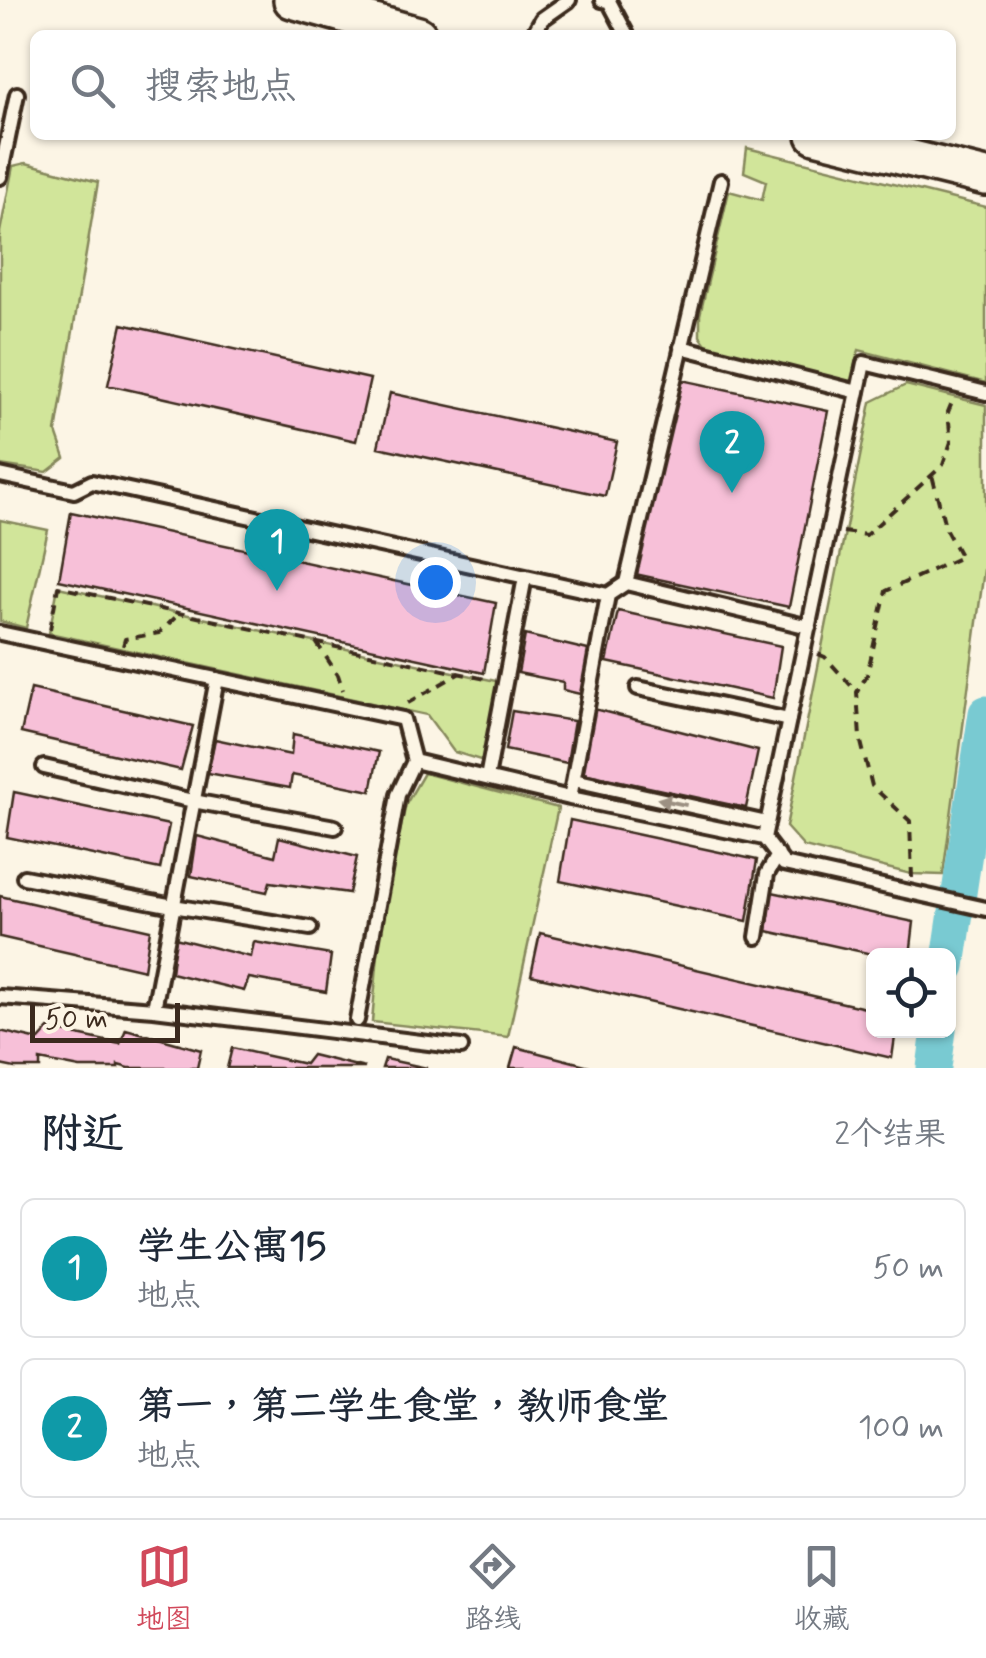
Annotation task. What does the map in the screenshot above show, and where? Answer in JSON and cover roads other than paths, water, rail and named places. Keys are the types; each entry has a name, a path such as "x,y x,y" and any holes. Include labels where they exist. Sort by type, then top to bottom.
{"main road":[{"path":"292,0 400,30"},
{"path":"836,140 986,177"}],"lane":[{"path":"536,30 542,19 568,0"},
{"path":"607,0 624,30"},
{"path":"1,170 17,94"},
{"path":"570,798 608,595 626,583 720,181"},
{"path":"682,347 858,392"},
{"path":"764,838 864,363 986,393"},
{"path":"0,475 74,491 92,482 608,595"},
{"path":"488,778 525,577"},
{"path":"626,583 809,627"},
{"path":"0,633 404,719 414,761 398,796 357,1020"},
{"path":"154,1008 216,679"},
{"path":"638,688 789,720"},
{"path":"414,761 764,838 784,864 986,908"},
{"path":"44,767 193,801 335,827"},
{"path":"574,780 767,823"},
{"path":"757,937 767,874 778,855"},
{"path":"24,876 310,928"},
{"path":"0,998 154,1008 461,1046"}],"waterway":[{"path":"951,948 986,713"},
{"path":"934,1068 938,1038"}],"place":[{"name":"第一，第二学生食堂，教师食堂","path":"732,493"},
{"name":"学生公寓15","path":"277,591"}]}
